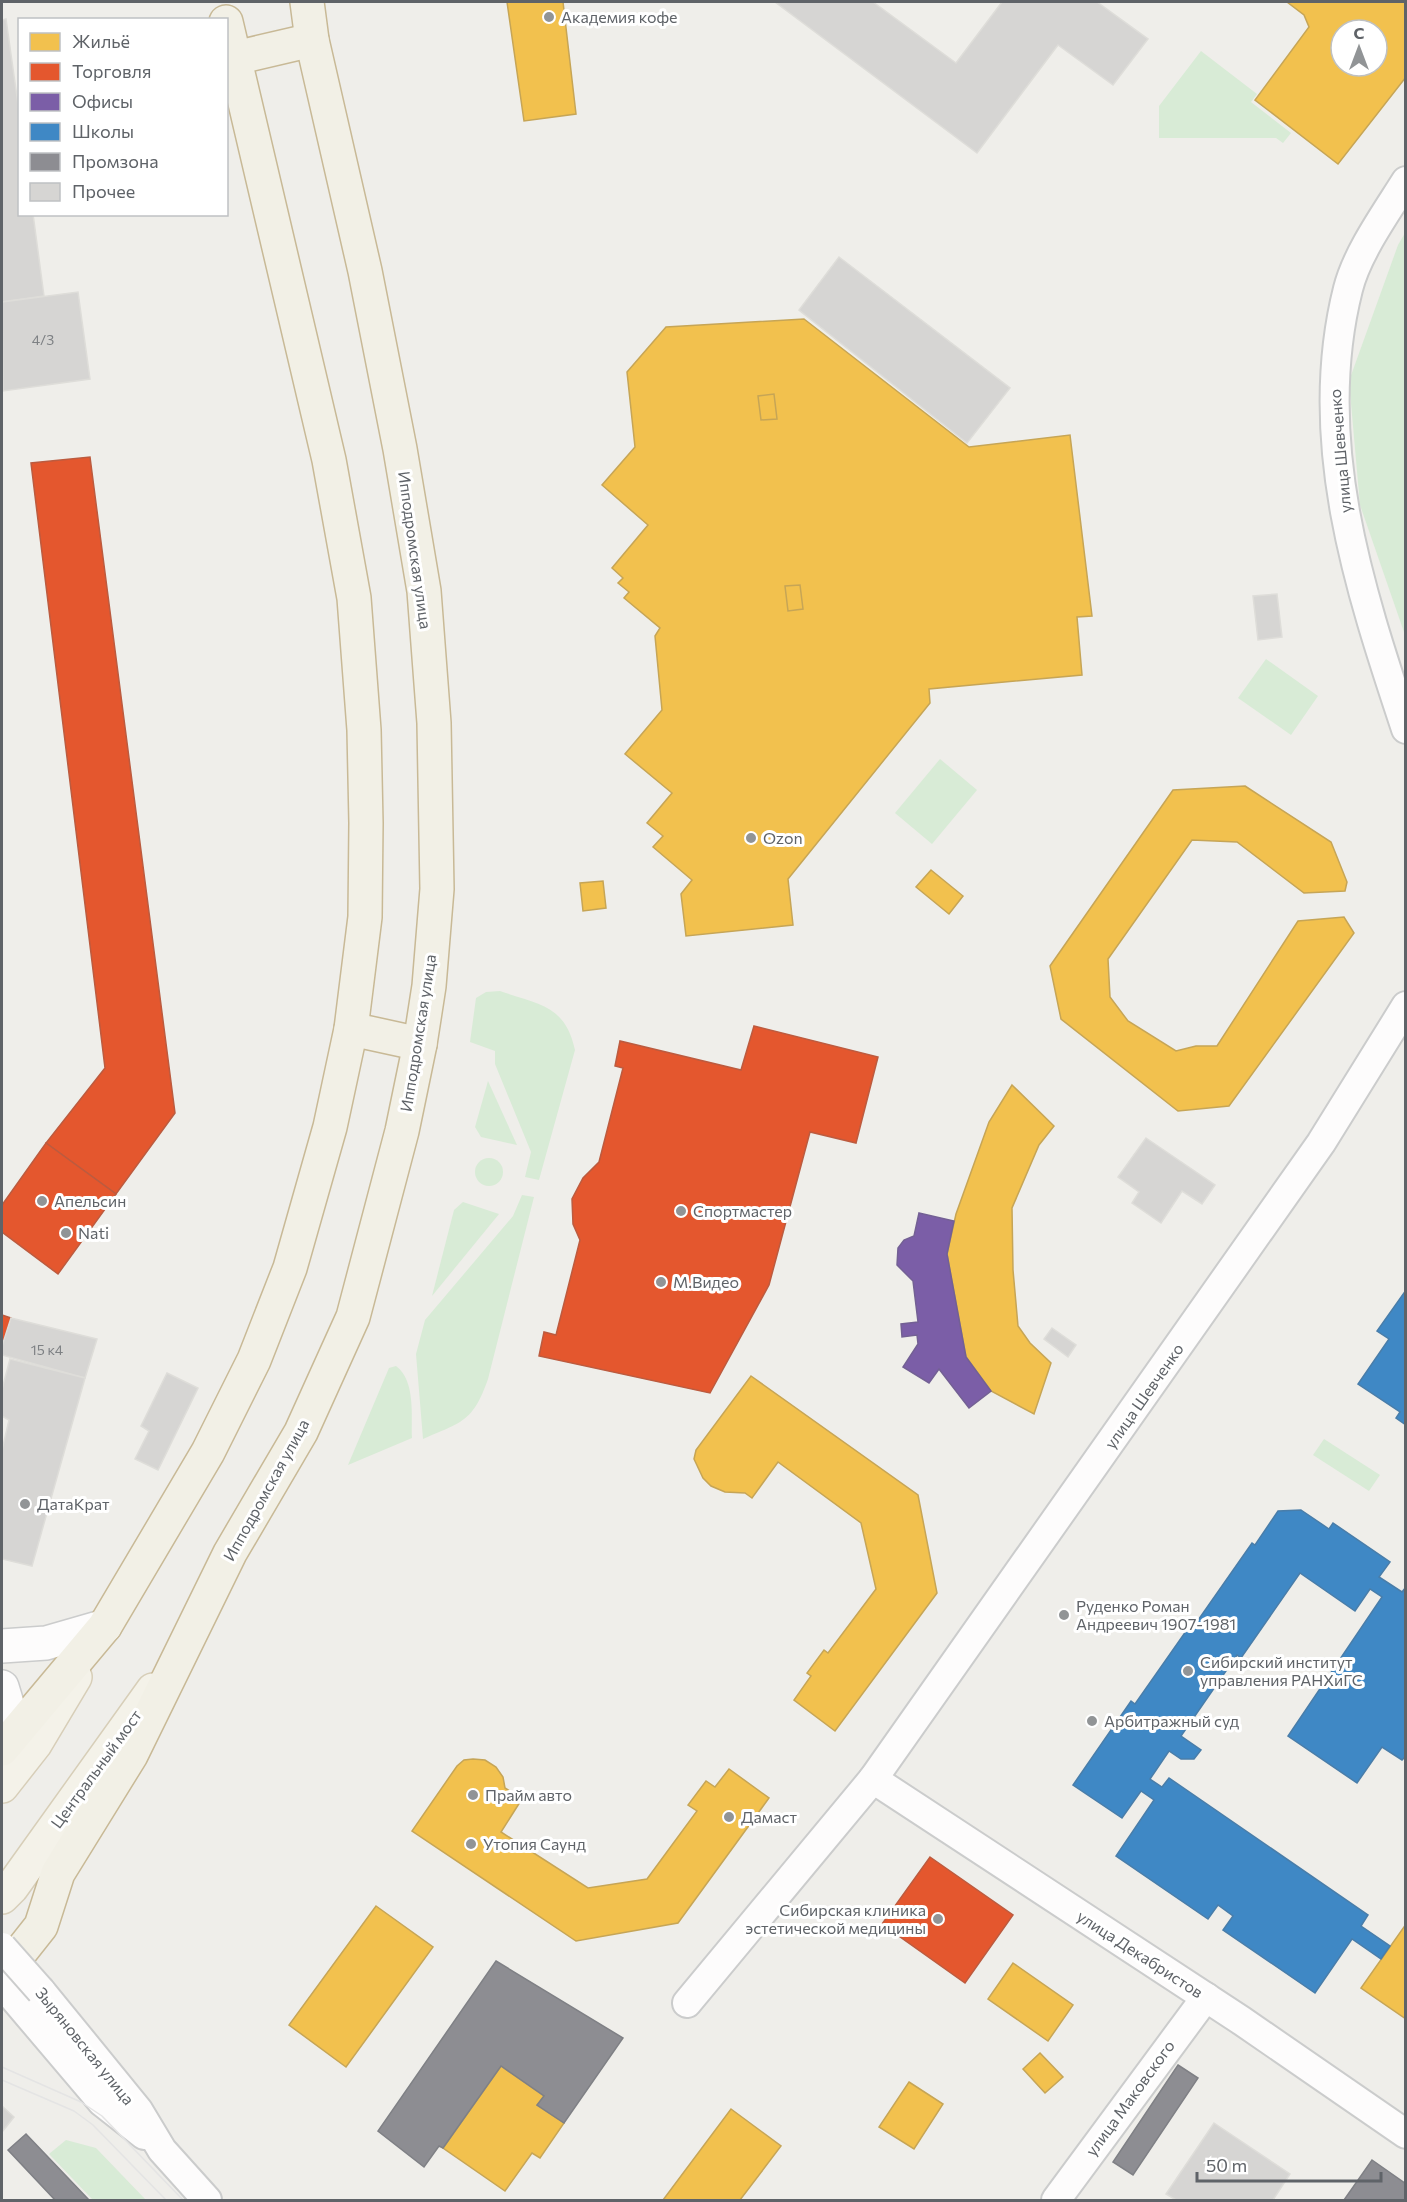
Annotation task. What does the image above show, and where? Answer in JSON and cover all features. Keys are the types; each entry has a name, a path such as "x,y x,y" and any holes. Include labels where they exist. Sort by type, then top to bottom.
{"highway":[{"path":"222,2 225,18"},
{"name":"Ипподромская улица","path":"12,1949 41,1926 58,1873 126,1765 230,1553 301,1432 353,1317 402,1131 429,986 437,889 434,723 424,591 400,449 364,271 312,40 307,2"},
{"path":"4,1746 105,1626 208,1452 254,1359 290,1268 330,1127 351,1029 365,917 366,847 364,730 354,598 329,460 228,29"},
{"path":"235,58 312,40"},
{"path":"351,1029 420,1044"}],"main road":[{"path":"2,1786 35,1744 105,1626"},
{"name":"Центральный мост","path":"2,1897 12,1887 189,1640"}],"street":[{"name":"улица Шевченко","path":"1406,181 1370,241 1348,288 1334,380 1342,507 1375,636 1406,729"},
{"name":"улица Шевченко","path":"687,2003 873,1779 1321,1143 1406,1006"},
{"path":"2,1646 46,1643 105,1626"},
{"path":"2,1687 12,1720 4,1746"},
{"name":"улица Декабристов","path":"873,1779 1206,1997 1406,2134"},
{"name":"Зыряновская улица","path":"12,1949 32,1999"},
{"name":"Зыряновская улица","path":"2,1984 32,1999 138,2110 162,2150 207,2200"},
{"name":"улица Маковского","path":"1056,2200 1206,1997"}],"green space":[{"path":"1201,51 1257,94 1251,102 1291,133 1283,143 1276,138 1159,138 1159,106"},
{"path":"1405,233 1405,635 1360,505 1349,381 1398,245"},
{"path":"1266,659 1318,696 1291,735 1238,698"},
{"path":"940,759 977,790 932,844 895,813"},
{"path":"500,991 539,1004 557,1015 571,1035 575,1050 539,1180 525,1177 531,1152 495,1064 495,1051 470,1042 476,998 486,992"},
{"path":"488,1081 517,1145 481,1137 475,1127"},
{"path":"489,1158 499,1162 503,1172 499,1182 489,1186 479,1182 475,1172 479,1162"},
{"path":"522,1195 534,1197 488,1379 477,1404 464,1419 423,1439 416,1354 425,1320 513,1216"},
{"path":"463,1202 499,1214 432,1296 454,1210"},
{"path":"396,1366 407,1380 410,1390 412,1438 348,1465 389,1368"},
{"path":"1324,1439 1380,1475 1369,1491 1313,1455"},
{"path":"66,2140 96,2148 146,2200 93,2200 49,2154"}],"building: Жильё":[{"path":"507,2 563,2 576,114 524,121"},
{"path":"1287,2 1406,2 1406,77 1338,164 1255,100 1309,27 1304,15"},
{"path":"804,319 969,447 1070,435 1092,616 1077,617 1082,675 929,689 930,703 788,879 793,925 686,936 681,894 692,880 653,847 663,836 647,823 672,793 625,754 662,710 655,636 660,628 624,598 629,592 618,583 623,578 612,568 648,525 602,485 635,447 627,372 666,327"},
{"path":"774,394 777,419 761,420 758,396"},
{"path":"800,585 803,609 788,611 785,586"},
{"path":"1245,786 1331,842 1347,882 1345,891 1304,893 1237,842 1192,840 1108,959 1110,997 1128,1021 1176,1051 1196,1046 1217,1046 1298,921 1344,917 1354,933 1229,1106 1178,1111 1061,1019 1050,966 1173,790"},
{"path":"931,870 963,896 949,914 916,887"},
{"path":"603,881 606,908 583,911 580,883"},
{"path":"1012,1085 1054,1126 1039,1145 1012,1208 1013,1270 1018,1326 1030,1343 1051,1363 1034,1414 991,1391 966,1357 947,1254 956,1214 989,1122"},
{"path":"751,1376 918,1495 937,1593 835,1731 794,1700 811,1676 807,1673 824,1650 828,1653 876,1589 861,1523 778,1462 752,1498 745,1493 725,1492 711,1486 703,1478 694,1459 696,1450"},
{"path":"464,1760 485,1760 496,1767 503,1777 505,1788 522,1799 501,1832 588,1888 647,1879 697,1811 688,1805 706,1781 715,1787 729,1769 769,1798 678,1923 576,1941 412,1831 457,1766"},
{"path":"376,1906 433,1947 346,2067 289,2025"},
{"path":"1406,1924 1406,2019 1361,1988"},
{"path":"1013,1963 1073,2005 1048,2041 988,1999"},
{"path":"1040,2053 1063,2077 1045,2093 1023,2069"},
{"path":"501,2066 544,2096 537,2105 564,2123 540,2158 532,2153 505,2191 443,2148"},
{"path":"909,2082 943,2104 914,2149 879,2127"},
{"path":"731,2109 781,2146 740,2200 663,2200"}],"building: Торговля":[{"path":"90,457 175,1113 116,1194 46,1143 105,1068 31,463"},
{"name":"Спортмастер","path":"754,1026 878,1057 856,1143 810,1132 769,1285 710,1393 539,1356 544,1332 556,1335 580,1240 573,1224 572,1199 583,1178 599,1162 623,1068 615,1066 620,1041 741,1070"},
{"path":"46,1143 116,1194 58,1274 2,1232 2,1205"},
{"path":"2,1315 11,1318 2,1346"},
{"path":"930,1857 1013,1915 965,1983 882,1924"}],"building: Офисы":[{"path":"919,1213 954,1221 947,1254 966,1357 991,1391 969,1408 939,1369 929,1383 903,1367 918,1344 917,1335 902,1337 901,1324 918,1322 913,1281 897,1265 898,1248 904,1240 914,1236"}],"building: Школы":[{"path":"1406,1290 1406,1425 1396,1418 1400,1412 1358,1384 1389,1339 1377,1331"},
{"path":"1301,1510 1329,1529 1333,1523 1390,1562 1379,1577 1402,1592 1406,1587 1406,1756 1402,1760 1382,1747 1357,1783 1288,1736 1382,1597 1370,1589 1355,1611 1300,1573 1241,1658 1237,1655 1181,1736 1201,1750 1194,1759 1181,1759 1169,1751 1150,1779 1162,1787 1169,1778 1368,1915 1361,1926 1390,1946 1381,1959 1352,1939 1315,1993 1223,1930 1233,1916 1218,1905 1208,1919 1116,1856 1154,1800 1141,1791 1122,1818 1073,1785 1131,1701 1135,1704 1191,1624 1194,1626 1252,1543 1255,1545 1278,1511"}],"building: Промзона":[{"path":"496,1961 623,2038 564,2123 537,2105 544,2096 501,2066 443,2148 439,2146 424,2167 378,2131"},
{"path":"1178,2065 1198,2078 1133,2175 1113,2162"},
{"path":"26,2134 89,2200 55,2200 8,2150"},
{"path":"1372,2160 1406,2184 1406,2200 1344,2200"}],"building: Прочее":[{"path":"775,2 873,2 956,63 1002,2 1097,2 1148,39 1113,85 1058,45 977,153"},
{"path":"6,19 18,104 18,216 33,216 44,296 2,302 2,20"},
{"path":"839,257 1010,388 967,443 799,310"},
{"path":"78,292 90,379 3,391 2,302"},
{"path":"1277,594 1282,637 1258,640 1253,596"},
{"path":"1146,1138 1215,1185 1202,1204 1182,1191 1161,1223 1132,1203 1139,1192 1118,1177"},
{"path":"11,1318 97,1339 85,1378 2,1355 2,1346"},
{"path":"1052,1328 1076,1345 1068,1357 1044,1339"},
{"name":"ДатаКрат","path":"10,1359 85,1378 32,1566 2,1559 2,1450 9,1420 2,1416 2,1389"},
{"path":"167,1373 198,1388 158,1470 135,1459 149,1431 141,1426"},
{"path":"2,2106 14,2117 2,2132"},
{"path":"1214,2123 1290,2174 1273,2200 1176,2200 1166,2194"}],"tram line":[{"path":"2,2067 81,2102 102,2116 183,2200"},
{"path":"2,2080 74,2111 93,2125 166,2200"}],"place":[{"name":"Академия кофе","path":"549,17"},
{"name":"Ozon","path":"751,838"},
{"name":"Апельсин","path":"42,1201"},
{"name":"Спортмастер","path":"681,1211"},
{"name":"Nati","path":"66,1233"},
{"name":"М.Видео","path":"661,1282"},
{"name":"ДатаКрат","path":"25,1504"},
{"name":"Руденко Роман Андреевич 1907-1981","path":"1064,1615"},
{"name":"Сибирский институт управления РАНХиГС","path":"1188,1671"},
{"name":"Арбитражный суд","path":"1092,1721"},
{"name":"Прайм авто","path":"473,1795"},
{"name":"Дамаст","path":"729,1817"},
{"name":"Утопия Саунд","path":"471,1844"},
{"name":"Сибирская клиника эстетической медицины","path":"938,1919"}]}
